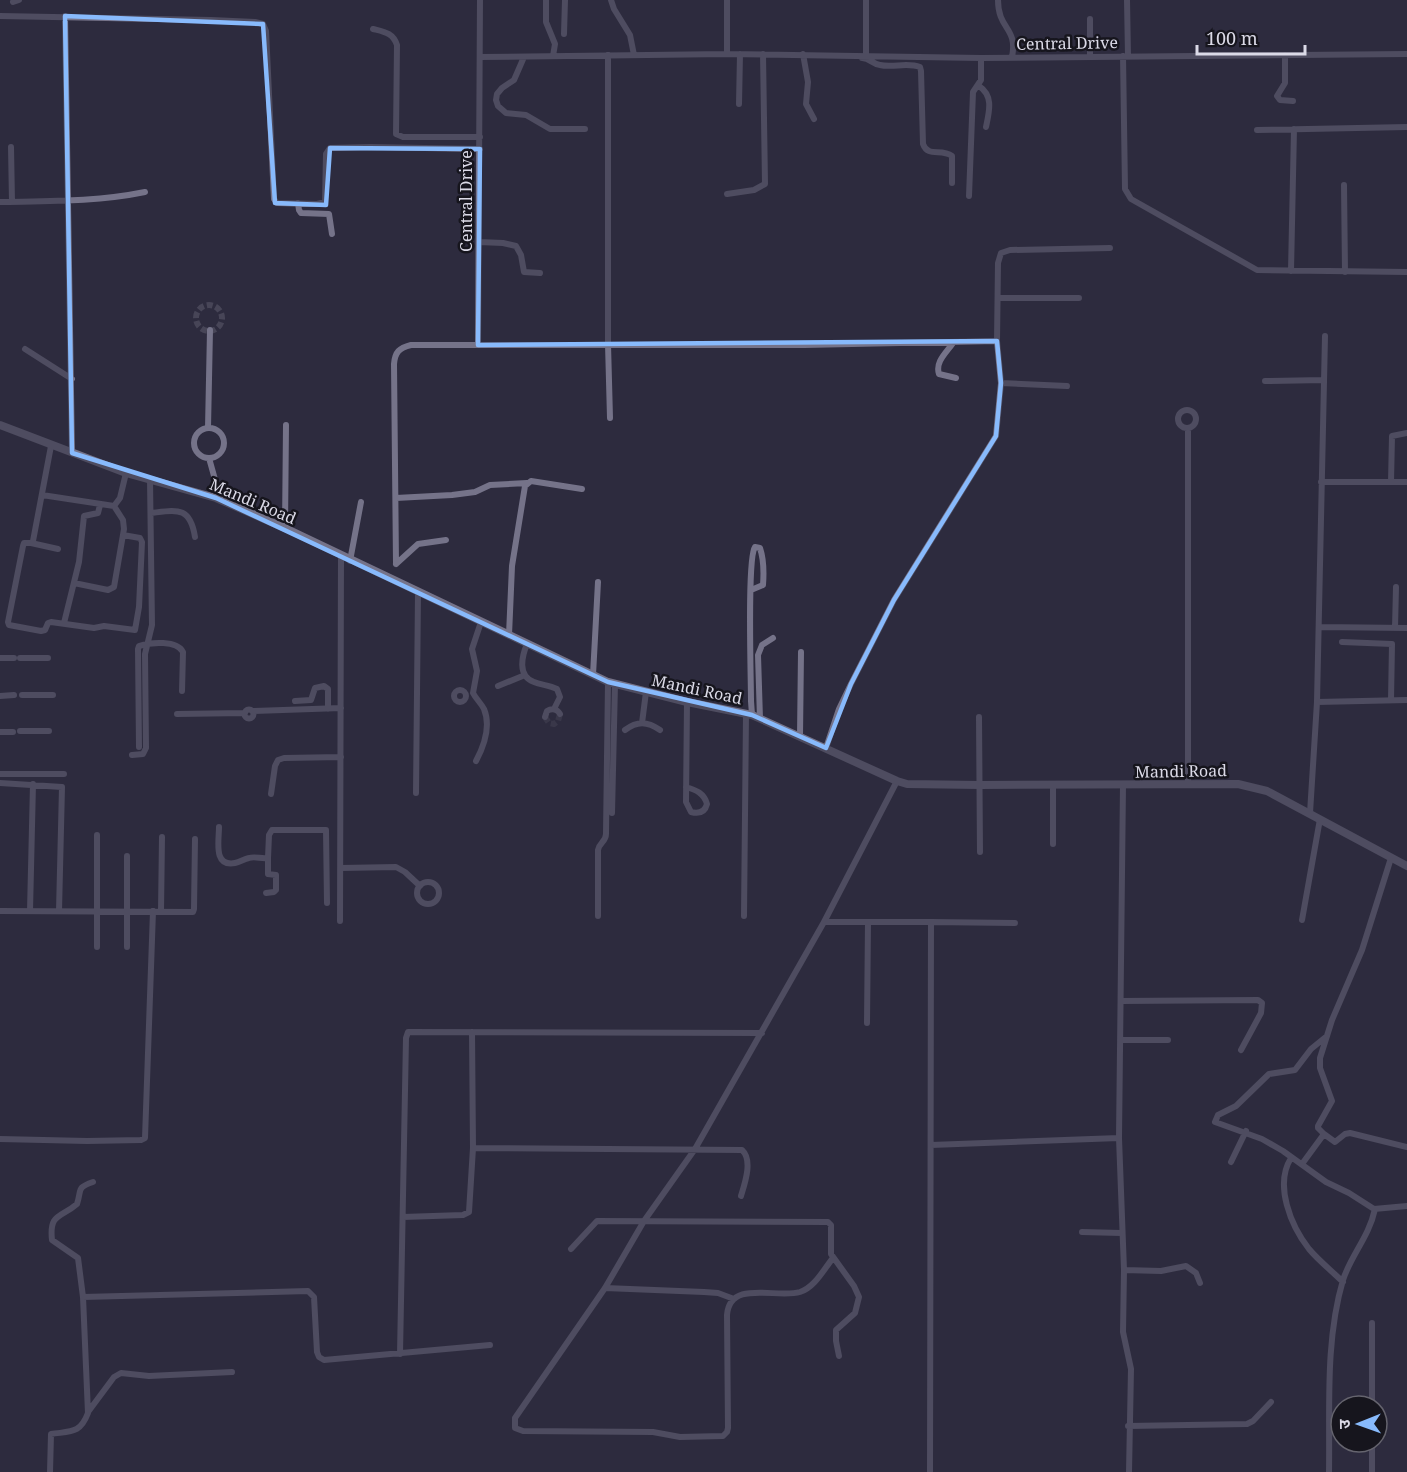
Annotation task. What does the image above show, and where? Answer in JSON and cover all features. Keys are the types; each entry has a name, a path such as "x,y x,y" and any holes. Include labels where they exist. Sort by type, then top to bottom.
{"street":[{"name":"Central Drive","path":"478,345 480,0"},
{"path":"546,0 546,22 555,44 554,56"},
{"path":"564,34 565,0"},
{"path":"611,0 630,35 634,55"},
{"path":"727,54 728,0"},
{"path":"866,0 866,54"},
{"path":"998,0 1000,18 1012,33 1014,40 1012,57"},
{"path":"1127,0 1126,194 1257,270 1407,272"},
{"path":"0,16 65,16 263,24 266,31 275,201 277,203 320,204 326,202 326,154 330,148 480,149"},
{"path":"65,16 72,453"},
{"path":"1090,19 1090,56"},
{"path":"374,29 395,38 397,45 396,134 403,137 480,137"},
{"path":"739,104 740,54"},
{"path":"727,194 754,190 765,184 764,54"},
{"path":"803,54 808,82 806,104 814,119"},
{"path":"849,54 851,58 869,59 879,65 920,67 923,144 926,151 948,153 952,156 952,183"},
{"name":"Central Drive","path":"480,57 866,54 981,58 1407,54"},
{"path":"608,55 610,418"},
{"path":"1285,55 1285,83 1277,96 1280,100 1293,101"},
{"path":"524,57 514,80 497,94 498,106 506,113 526,115 550,129 585,129"},
{"path":"969,196 973,95 981,80 981,58"},
{"path":"979,86 987,93 990,102 987,127"},
{"path":"1257,130 1407,127"},
{"path":"1291,271 1294,129"},
{"path":"11,147 12,202"},
{"path":"1344,185 1345,272"},
{"path":"0,202 69,202 114,198 145,192"},
{"path":"298,204 301,213 329,214 332,234"},
{"path":"479,242 516,246 521,255 524,272 540,273"},
{"path":"826,748 839,710 894,600 994,442 1001,383 997,341 998,263 1003,252 1110,248"},
{"path":"998,298 1078,298"},
{"path":"208,428 210,330"},
{"path":"1310,813 1317,702 1325,336"},
{"path":"446,540 418,544 396,564 394,364 399,350 411,345 997,341"},
{"path":"953,343 940,361 938,368 942,376 956,378"},
{"path":"25,349 72,379"},
{"path":"1265,381 1324,380"},
{"path":"1001,383 1067,386"},
{"name":"Mandi Road","path":"0,425 126,473 207,495 285,528 350,561 611,683 752,716 897,782 980,785 1238,784 1267,790 1406,864"},
{"path":"285,528 286,426"},
{"path":"208,428 218,430 225,442 218,455 209,458 197,452 194,443 200,431 208,428"},
{"path":"1188,428 1188,784"},
{"path":"1390,482 1392,436 1407,433"},
{"path":"31,543 51,446"},
{"path":"209,458 221,501"},
{"path":"114,506 120,498 126,473"},
{"path":"132,755 143,754 146,748 146,654 152,625 150,480"},
{"path":"396,498 475,492 493,484 540,482 582,489"},
{"path":"1321,482 1407,483"},
{"path":"509,635 513,556 519,510 527,483"},
{"path":"42,495 114,506"},
{"path":"350,561 361,502"},
{"path":"64,623 79,562 84,516 98,513 100,505"},
{"path":"74,583 112,589 123,535 123,520 114,506"},
{"path":"151,513 174,510 181,512 191,522 195,537"},
{"path":"58,549 24,543 8,624 41,631 45,630 49,622 135,630 139,607 142,542 140,538 123,535"},
{"path":"744,916 752,716 751,590 751,557 755,547 760,548 764,559 763,585 751,590"},
{"path":"340,921 341,556"},
{"path":"593,675 598,582"},
{"path":"1395,628 1396,587"},
{"path":"416,793 418,593"},
{"path":"476,761 484,744 486,727 484,710 473,693 477,671 472,649 481,622"},
{"path":"1318,627 1407,628"},
{"path":"752,716 758,655 762,645 774,638"},
{"path":"1342,642 1392,644 1391,700"},
{"path":"139,747 139,646 175,644 180,647 183,652 182,691"},
{"path":"527,644 522,664 525,675 533,682 557,689 560,697 557,711 548,711 545,717"},
{"path":"800,736 801,652"},
{"path":"0,658 48,658"},
{"path":"498,686 525,675"},
{"path":"611,683 612,813"},
{"path":"598,916 598,850 606,834 611,683"},
{"path":"295,701 311,700 315,688 324,686 328,689 328,709"},
{"path":"642,723 646,692"},
{"path":"465,694 473,693"},
{"path":"0,696 14,695"},
{"path":"22,695 53,695"},
{"path":"1317,702 1407,700"},
{"path":"686,787 695,790 706,799 707,804 702,812 691,812 688,808 686,787 687,702"},
{"path":"177,714 245,713 248,709 253,711 341,708"},
{"path":"979,717 980,852"},
{"path":"625,730 636,723 646,723 660,730"},
{"path":"0,732 49,731"},
{"path":"271,794 278,760 341,757"},
{"path":"0,774 64,774"},
{"path":"833,1258 813,1283 802,1291 747,1293 734,1299 728,1308 728,1428 723,1436 680,1437 653,1432 524,1431 516,1429 515,1418 605,1288 644,1221 695,1149 824,922 897,782"},
{"path":"0,783 62,787 59,911"},
{"path":"30,911 33,784"},
{"path":"1053,785 1053,844"},
{"path":"1124,785 1119,1138 1124,1270 1123,1332 1131,1369 1128,1426 1129,1472"},
{"path":"1302,920 1320,819"},
{"path":"219,827 219,856 224,863 236,863 249,858 268,858"},
{"path":"266,893 274,892 276,885 276,875 268,873 269,834 272,830 326,830 327,903"},
{"path":"97,835 97,947"},
{"path":"161,911 162,837"},
{"path":"0,911 194,911 195,839"},
{"path":"127,856 127,947"},
{"path":"1391,858 1360,956 1341,995 1327,1036 1320,1065 1332,1102 1318,1128 1335,1142 1350,1133 1407,1147"},
{"path":"341,868 396,867 420,886"},
{"path":"327,884 340,884"},
{"path":"0,1139 87,1141 145,1138 153,911"},
{"path":"824,922 1016,923"},
{"path":"867,1023 868,922"},
{"path":"930,1472 931,922"},
{"path":"1121,1001 1258,1000 1262,1003 1261,1013 1241,1050"},
{"path":"400,1354 406,1033 412,1031 762,1033"},
{"path":"403,1217 468,1214 473,1148 472,1032"},
{"path":"1327,1036 1311,1049 1295,1070 1269,1074 1236,1106 1221,1113 1215,1122 1246,1131 1283,1151 1326,1182 1375,1209 1406,1204"},
{"path":"1120,1040 1168,1040"},
{"path":"1231,1162 1246,1131"},
{"path":"1302,1164 1324,1134"},
{"path":"930,1145 1119,1138"},
{"path":"473,1148 728,1149 745,1152 747,1168 741,1196"},
{"path":"1291,1158 1284,1173 1283,1185 1293,1219 1311,1252 1343,1282"},
{"path":"88,1413 83,1297 78,1258 52,1240 52,1225 56,1217 77,1204 79,1190 82,1186 93,1182"},
{"path":"1329,1472 1331,1346 1343,1282 1370,1229 1375,1209"},
{"path":"571,1249 597,1221 827,1221 831,1225 833,1258 854,1286 859,1297 855,1313 836,1330 839,1356"},
{"path":"1082,1232 1121,1233"},
{"path":"1124,1270 1161,1271 1186,1266 1196,1273 1200,1283"},
{"path":"605,1288 718,1293 734,1299"},
{"path":"83,1297 308,1291 314,1297 317,1352 324,1360 490,1345"},
{"path":"1372,1323 1372,1394"},
{"path":"50,1472 51,1434 76,1431 114,1377 122,1373 153,1376 232,1372"},
{"path":"1128,1426 1247,1424 1271,1402"},
{"path":"1372,1454 1372,1472"}],"highlighted area":[{"path":"65,16 263,24 275,203 326,205 330,148 480,149 478,345 997,341 1001,383 996,436 894,600 851,684 826,748 752,715 608,682 216,498 72,453"}],"tunnel":[{"path":"209,305 218,309 222,318 218,327 209,331 200,327 196,318 200,309 209,305"},
{"path":"545,717 549,723 554,724 558,721 560,714"}]}
